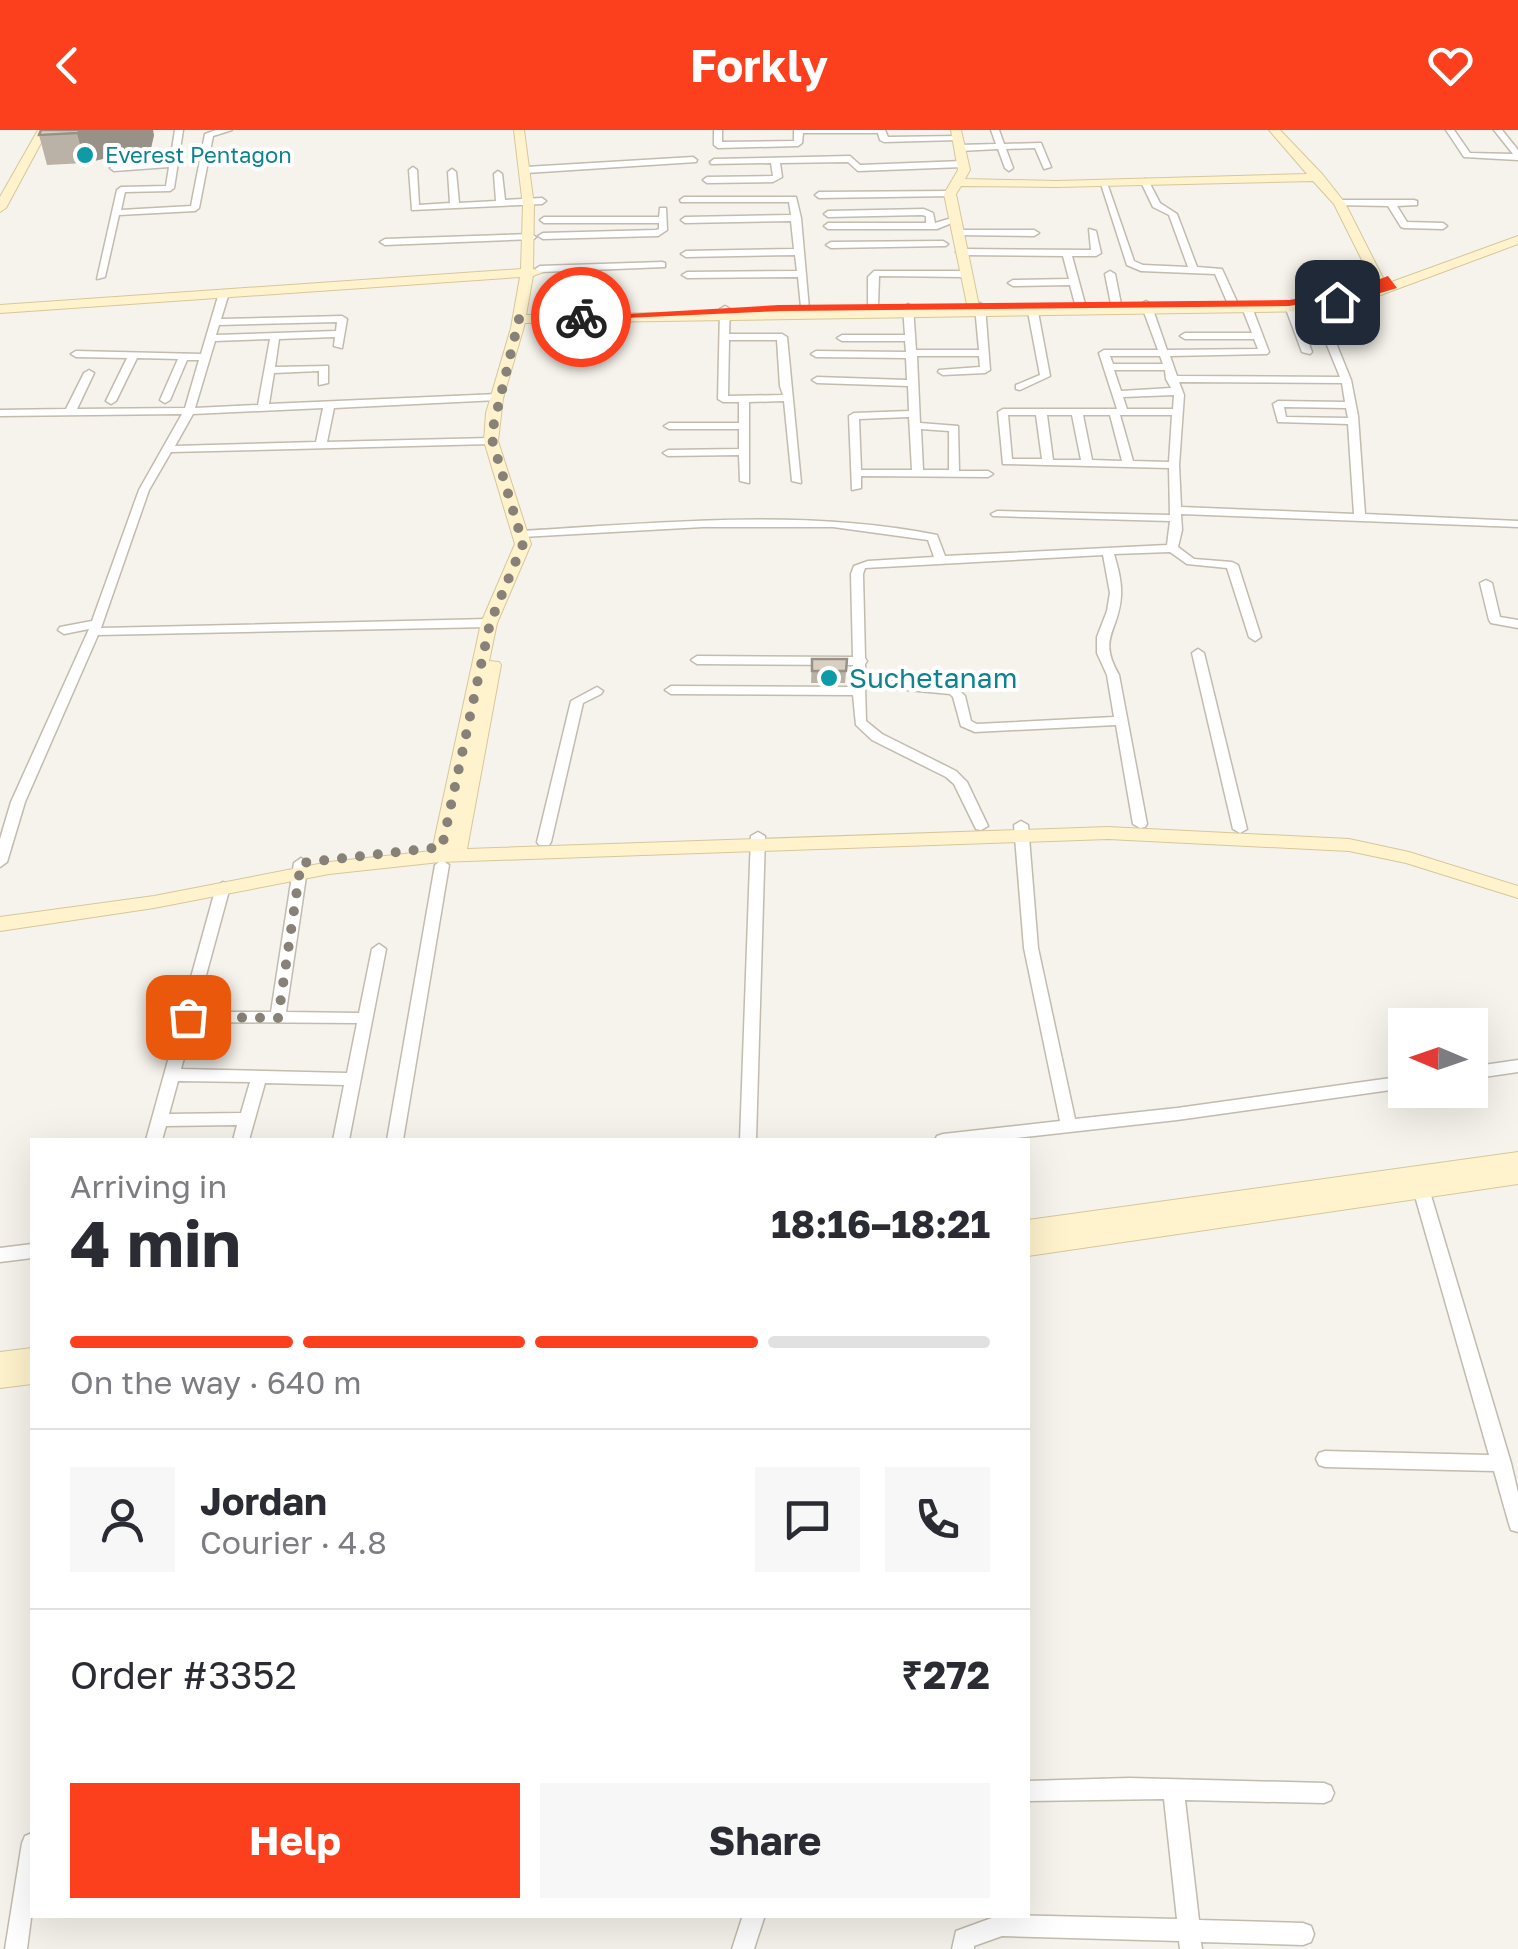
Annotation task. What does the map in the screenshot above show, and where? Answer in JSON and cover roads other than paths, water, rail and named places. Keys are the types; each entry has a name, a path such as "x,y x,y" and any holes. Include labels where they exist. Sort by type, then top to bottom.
{"street":[{"path":"0,208 3,190 39,130"},
{"path":"170,188 179,130"},
{"path":"116,213 195,208 209,134 228,130"},
{"path":"448,854 527,534 501,438 539,231 531,170 519,130"},
{"path":"528,130 531,170"},
{"path":"718,130 718,145 798,143 798,131 882,131 884,140 958,139 1001,146 1038,145"},
{"path":"996,130 1009,168"},
{"path":"1032,130 1047,167"},
{"path":"1274,130 1345,203 1414,203"},
{"path":"1283,130 1327,172 1386,284"},
{"path":"1450,130 1466,155 1518,156 1513,142 1498,130"},
{"path":"843,132 845,148"},
{"path":"942,372 982,372 985,353 978,308 964,274 956,226 954,188 964,170 958,139"},
{"path":"628,148 631,164"},
{"path":"672,148 676,162"},
{"path":"584,151 586,166"},
{"path":"714,162 850,158 858,168 963,164"},
{"path":"531,170 693,160"},
{"path":"707,180 773,180 778,177 776,160"},
{"path":"114,168 174,164"},
{"path":"413,170 415,208 537,202"},
{"path":"452,172 455,206"},
{"path":"498,174 501,203"},
{"path":"819,194 1319,176"},
{"path":"1145,182 1156,205 1173,214 1193,268"},
{"path":"1102,183 1130,263 1141,268 1219,271 1233,304"},
{"path":"100,278 121,190 200,186"},
{"path":"684,200 794,201 806,307"},
{"path":"1391,203 1404,225 1443,226"},
{"path":"883,213 888,245"},
{"path":"828,214 928,213 931,226"},
{"path":"384,242 539,231 654,234 662,230 663,215"},
{"path":"685,220 797,218"},
{"path":"828,226 956,226 1034,233"},
{"path":"961,252 1096,254 1092,231"},
{"path":"1386,284 1474,244 1518,232"},
{"path":"1057,235 1080,304"},
{"path":"725,313 1080,304 1291,309 1386,284 1518,240"},
{"path":"831,246 943,244"},
{"path":"686,254 800,252"},
{"path":"0,312 662,265"},
{"path":"873,307 873,277 877,273 964,274"},
{"path":"687,275 802,274"},
{"path":"1110,274 1116,304"},
{"path":"1013,283 1075,282"},
{"path":"0,862 18,802 96,628 144,490 190,411 224,295"},
{"path":"978,308 1033,312 1316,304"},
{"path":"1316,304 1346,380 1360,517"},
{"path":"525,319 691,315 806,307 909,310"},
{"path":"1147,308 1178,412 1172,548"},
{"path":"1291,309 1307,352"},
{"path":"909,310 918,474"},
{"path":"1128,464 1116,394 1104,353 1264,352 1248,310"},
{"path":"1020,387 1045,376 1033,312"},
{"path":"725,313 723,399 789,398"},
{"path":"395,1138 490,623 527,534 492,441 498,397 525,319"},
{"path":"217,322 342,320 339,346"},
{"path":"212,338 341,334"},
{"path":"263,408 275,336"},
{"path":"1185,336 1257,336"},
{"path":"722,337 782,337 796,482"},
{"path":"842,338 911,338"},
{"path":"816,354 985,353"},
{"path":"76,354 206,357"},
{"path":"112,401 134,355"},
{"path":"165,400 184,356"},
{"path":"1108,367 1171,379 1346,380"},
{"path":"270,370 324,368 323,383"},
{"path":"70,412 90,374"},
{"path":"1116,394 1171,379"},
{"path":"817,380 915,383"},
{"path":"0,413 190,411 498,397"},
{"path":"744,399 745,480"},
{"path":"1351,405 1278,404 1282,420 1353,421"},
{"path":"321,446 329,405"},
{"path":"1174,465 1007,462 1003,412 1178,412"},
{"path":"1041,412 1048,463"},
{"path":"1077,412 1086,464"},
{"path":"856,488 854,416 916,420 954,428 954,474"},
{"path":"669,426 744,426"},
{"path":"166,449 492,441"},
{"path":"668,452 745,452"},
{"path":"856,473 988,474"},
{"path":"997,514 1360,517 1518,524"},
{"path":"527,534 704,524 833,524 933,537 940,560"},
{"path":"981,826 960,782 951,774 865,729 860,722 856,574 860,566 1172,548 1191,562 1232,565 1255,637"},
{"path":"1108,550 1116,594 1100,643 1101,658 1113,675 1140,824"},
{"path":"1486,583 1495,620 1518,624"},
{"path":"64,630 490,623"},
{"path":"1198,653 1240,828"},
{"path":"697,660 861,661"},
{"path":"671,690 861,686 953,691 959,696 965,723 976,728 1122,722"},
{"path":"544,842 577,701 597,691"},
{"path":"448,854 1140,824 1372,838 1518,881"},
{"path":"0,916 300,868 544,842 758,840 981,826 1350,845 1409,858 1518,892"},
{"path":"1022,831 1031,948 1069,1126"},
{"path":"748,1138 758,840"},
{"path":"0,924 154,902 300,868"},
{"path":"278,1018 300,868"},
{"path":"155,1138 223,887"},
{"path":"341,1138 378,949"},
{"path":"188,1017 364,1018"},
{"path":"1488,1070 1518,1066"},
{"path":"173,1075 353,1079"},
{"path":"242,1138 259,1077"},
{"path":"961,1138 1388,1084"},
{"path":"161,1120 246,1120"},
{"path":"1030,1247 1518,1160"},
{"path":"1030,1229 1419,1180 1518,1176"},
{"path":"1419,1180 1518,1524"},
{"path":"0,1255 30,1251"},
{"path":"0,1362 30,1358"},
{"path":"0,1378 30,1374"},
{"path":"1325,1459 1502,1463"},
{"path":"1174,1789 1190,1940"},
{"path":"1030,1791 1324,1793"},
{"path":"16,1949 30,1855"},
{"path":"744,1949 753,1918"},
{"path":"964,1949 964,1938 1002,1925 1190,1940 1303,1934"}],"place":[{"name":"Everest Pentagon","path":"85,155"},
{"name":"Suchetanam","path":"829,678"}]}
